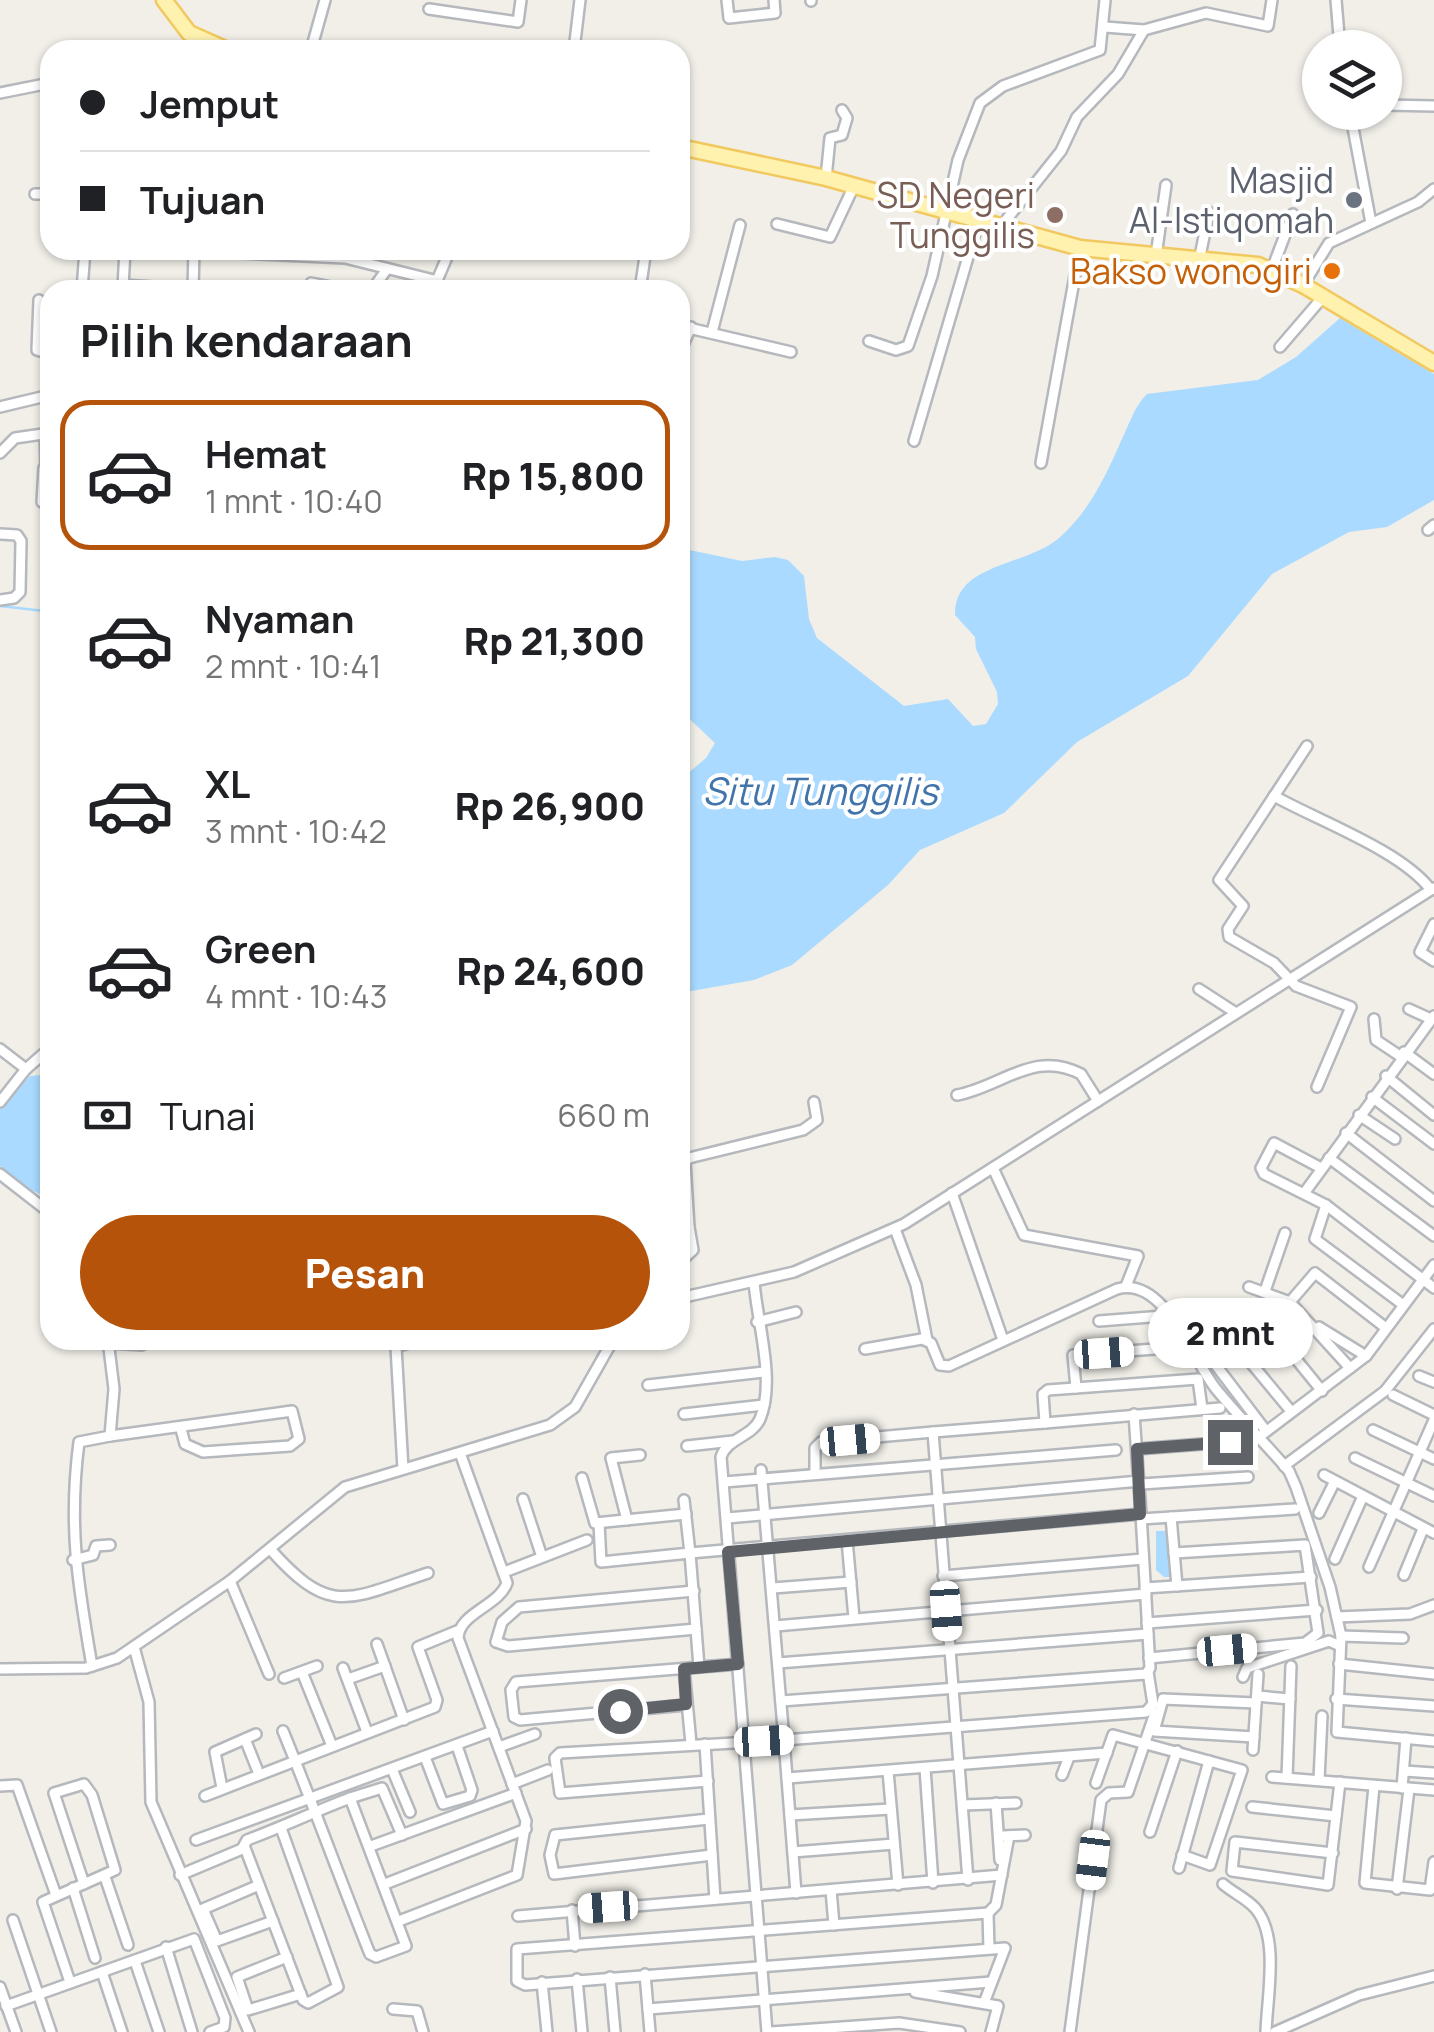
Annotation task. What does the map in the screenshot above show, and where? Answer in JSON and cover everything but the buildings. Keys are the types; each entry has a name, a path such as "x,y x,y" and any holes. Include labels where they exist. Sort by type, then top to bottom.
{"main road":[{"path":"164,0 188,33 204,40"},
{"path":"690,149 826,178 1080,248 1245,262 1272,269 1434,362"}],"street":[{"path":"313,40 325,0"},
{"path":"429,9 446,6 518,22 522,0"},
{"path":"575,40 580,0"},
{"path":"727,0 729,18 775,13 774,0"},
{"path":"869,341 896,350 908,346 932,276 958,160 980,102 1003,86 1095,54 1103,45 1105,0"},
{"path":"1105,27 1144,30 1206,12 1268,26 1272,0"},
{"path":"1336,0 1338,30"},
{"path":"999,228 1061,151 1078,116 1118,74 1144,30"},
{"path":"0,93 40,85"},
{"path":"1402,105 1434,106"},
{"path":"826,178 830,139 843,134 847,118 842,110"},
{"path":"1353,130 1370,223"},
{"path":"1156,257 1166,185"},
{"path":"777,224 830,237 854,188"},
{"path":"1303,285 1330,243 1418,202 1434,189"},
{"path":"1199,261 1209,212"},
{"path":"1272,269 1293,214"},
{"path":"914,441 978,223"},
{"path":"712,332 740,225"},
{"path":"1041,463 1080,248"},
{"path":"332,260 363,262 419,280"},
{"path":"379,280 387,269"},
{"path":"1280,347 1323,297"},
{"path":"38,300 40,351"},
{"path":"690,328 791,352"},
{"path":"0,407 40,397"},
{"path":"0,453 15,438 40,434"},
{"path":"0,534 17,535 21,540 20,592 14,598 0,600"},
{"path":"1306,746 1219,881 1244,906 1228,929 1229,937 1274,962 1288,980 1351,1007 1317,1087"},
{"path":"690,1296 794,1272 894,1228 1431,893 1417,872 1388,853 1274,796"},
{"path":"1434,924 1420,950 1434,961"},
{"path":"1198,989 1236,1013"},
{"path":"1410,1008 1430,1021 1434,1036"},
{"path":"1374,1019 1376,1040 1434,1074"},
{"path":"1305,1192 1402,1054 1430,1021"},
{"path":"0,1050 26,1069"},
{"path":"0,1102 40,1057"},
{"path":"957,1095 985,1090 1021,1068 1046,1064 1081,1074 1098,1101"},
{"path":"1386,1076 1434,1114"},
{"path":"1372,1097 1434,1144"},
{"path":"690,1158 803,1130 817,1120 814,1102"},
{"path":"1359,1115 1395,1140"},
{"path":"1346,1133 1434,1201"},
{"path":"1322,1168 1272,1144 1262,1173 1326,1205 1434,1288"},
{"path":"1328,1158 1434,1236"},
{"path":"894,1228 916,1285 927,1340 944,1366 1126,1286 1138,1256 1024,1235 993,1168"},
{"path":"0,1174 40,1205"},
{"path":"952,1193 1003,1340"},
{"path":"1326,1205 1315,1239 1402,1304"},
{"path":"1265,1291 1285,1233"},
{"path":"1262,1434 1366,1356 1434,1264"},
{"path":"1322,1391 1260,1319 1290,1302 1315,1273 1386,1328"},
{"path":"754,1282 764,1406 756,1426 721,1453 769,2032 899,2023 960,2032"},
{"path":"1126,1286 1168,1311 1208,1378 1262,1434"},
{"path":"1249,1287 1290,1302 1350,1368"},
{"path":"757,1322 796,1312"},
{"path":"1099,1321 1163,1316 1166,1348"},
{"path":"1312,1324 1366,1356"},
{"path":"1290,1410 1222,1328 1199,1343 1284,1466 1316,1540 1341,1641 1336,1699 1339,1733 1434,1741"},
{"path":"1284,1466 1385,1391 1434,1329"},
{"path":"866,1348 927,1340"},
{"path":"1076,1388 1073,1355 1182,1347"},
{"path":"109,1350 114,1389 110,1436"},
{"path":"396,1350 403,1469"},
{"path":"0,1669 92,1666 134,1647 230,1581 345,1487 539,1430 560,1418 575,1407 607,1350"},
{"path":"648,1385 764,1372"},
{"path":"1419,1376 1434,1382"},
{"path":"1045,1423 1044,1391 1076,1388 1198,1378 1202,1409"},
{"path":"1369,1567 1422,1453 1434,1417 1393,1395"},
{"path":"684,1414 764,1406"},
{"path":"815,1474 815,1448 820,1442 1220,1408"},
{"path":"92,1666 73,1560 79,1442 292,1411 299,1439 290,1446 203,1452 186,1444 181,1429"},
{"path":"708,1781 558,1790 555,1758 560,1753 1146,1712 1152,1704 1134,1414"},
{"path":"1374,1430 1434,1459"},
{"path":"933,1432 968,1880"},
{"path":"687,1446 733,1441"},
{"path":"1137,1449 1230,1442"},
{"path":"724,1482 761,1475 1116,1450"},
{"path":"205,1796 438,1704 418,1648 457,1631 503,1596 507,1570 460,1453"},
{"path":"626,1520 611,1458 640,1454"},
{"path":"1355,1458 1434,1496"},
{"path":"761,1475 796,1893"},
{"path":"1324,1475 1429,1531 1404,1575"},
{"path":"727,1518 1248,1476"},
{"path":"582,1478 595,1523 686,1514"},
{"path":"1320,1512 1334,1483"},
{"path":"1335,1560 1363,1496"},
{"path":"523,1499 542,1557"},
{"path":"684,1500 699,1668"},
{"path":"599,1523 601,1562 1141,1517 1296,1509"},
{"path":"1172,1517 1177,1586"},
{"path":"507,1570 587,1540"},
{"path":"847,1540 854,1618"},
{"path":"1150,1658 1305,1643 1318,1633 1307,1549 1300,1543 1174,1552"},
{"path":"73,1560 94,1555 96,1546 110,1545"},
{"path":"270,1549 302,1582 327,1597 354,1597 428,1573"},
{"path":"943,1576 1143,1559"},
{"path":"775,1626 1177,1586 1312,1577"},
{"path":"230,1581 269,1674"},
{"path":"773,1588 851,1582"},
{"path":"694,1591 519,1607 502,1622 496,1642 508,1646 696,1629"},
{"path":"1337,1616 1410,1614 1434,1605"},
{"path":"778,1663 949,1651 1316,1610"},
{"path":"400,1921 517,1875 526,1829 457,1631"},
{"path":"1242,1678 1247,1668 1329,1641 1402,1638"},
{"path":"377,1644 404,1720"},
{"path":"134,1647 149,1702 151,1802 249,2032"},
{"path":"686,1704 520,1720 514,1717 511,1690 516,1682 738,1664"},
{"path":"1339,1664 1434,1674"},
{"path":"284,1678 317,1666"},
{"path":"367,1732 346,1673 385,1666"},
{"path":"1286,1778 1292,1666"},
{"path":"684,1669 690,1744"},
{"path":"302,1672 332,1746"},
{"path":"780,1701 1148,1672"},
{"path":"1254,1750 1258,1674"},
{"path":"1254,1737 1154,1731 1162,1699 1290,1699"},
{"path":"1336,1699 1434,1706"},
{"path":"1070,2032 1101,1800 1109,1794 1128,1792 1155,1713"},
{"path":"1319,1780 1322,1716"},
{"path":"283,1730 372,1956 406,1946 400,1921 350,1798"},
{"path":"196,1840 493,1731"},
{"path":"222,1788 215,1752 256,1734"},
{"path":"499,1747 535,1734"},
{"path":"1096,1782 1113,1735 1242,1770 1210,1865 1182,1856"},
{"path":"1397,1889 1406,1789 1406,1738"},
{"path":"245,1740 256,1769"},
{"path":"705,1744 715,1899"},
{"path":"424,1757 443,1804 470,1796 457,1746"},
{"path":"1150,1832 1177,1751"},
{"path":"787,1778 1106,1753"},
{"path":"1062,1775 1069,1757"},
{"path":"1178,1868 1210,1761"},
{"path":"925,1768 933,1883"},
{"path":"392,1769 410,1812"},
{"path":"371,1846 514,1789 548,1770"},
{"path":"888,1771 898,1886"},
{"path":"1404,1771 1434,1774"},
{"path":"1272,1777 1434,1790"},
{"path":"0,1786 14,1782 20,1790 56,1895"},
{"path":"1333,1853 1235,1842 1232,1870 1325,1886 1333,1853 1340,1782"},
{"path":"70,1982 43,1904 56,1895 79,1886 104,1877 114,1868 84,1784 56,1790 79,1886 95,1958"},
{"path":"1374,1786 1366,1884 1430,1890 1434,1862"},
{"path":"281,1828 338,1987 308,2002 300,1994 245,1848 247,1840 382,1788 402,1835"},
{"path":"984,2003 1005,1948 525,1985 517,1981 517,1949 988,1913 996,1905 1002,1878 1004,1836 996,1803"},
{"path":"963,1805 1016,1803"},
{"path":"1252,1807 1336,1816"},
{"path":"790,1815 891,1808"},
{"path":"709,1819 558,1834 551,1839 550,1866 554,1874 712,1855"},
{"path":"385,1884 526,1829"},
{"path":"1004,1836 1025,1834"},
{"path":"793,1852 894,1844"},
{"path":"180,1875 245,1848"},
{"path":"104,1877 128,1945"},
{"path":"518,1916 1002,1878"},
{"path":"1223,1884 1254,1907 1264,1924 1268,1942 1266,2032"},
{"path":"259,1885 203,1909 217,1941 273,1921"},
{"path":"831,1890 834,1926"},
{"path":"572,1910 575,1946"},
{"path":"988,1913 989,1949"},
{"path":"14,1920 51,2032"},
{"path":"16,2032 2,1996 37,1993 196,1940 226,2018 224,2026 210,2032"},
{"path":"166,1948 192,2032"},
{"path":"287,1958 237,1977 248,2010 300,1994"},
{"path":"135,1961 158,2032"},
{"path":"102,1972 122,2032"},
{"path":"644,1974 650,2032"},
{"path":"1275,2032 1358,1995 1434,1976"},
{"path":"610,1977 615,2032"},
{"path":"577,1979 582,2032"},
{"path":"542,1982 547,2032"},
{"path":"648,2008 992,1982"},
{"path":"902,1990 998,2006 990,2032"},
{"path":"393,2009 417,2010 423,2032"}],"water":[{"name":"Situ Tunggilis","path":"1340,318 1434,374 1434,500 1387,527 1349,532 1272,574 1188,676 1077,742 1004,813 920,850 888,885 792,965 754,980 690,991 690,772 706,758 715,743 690,719 690,550 742,561 775,557 788,560 804,576 809,619 817,638 904,706 948,699 973,726 986,724 998,704 997,692 976,649 975,637 955,615 958,598 966,585 979,575 1045,548 1069,528 1095,493 1135,410 1147,394 1258,380 1296,357"},
{"path":"40,1075 40,1194 0,1166 0,1107 30,1076"},
{"path":"1156,1531 1166,1531 1172,1577 1164,1577 1156,1570"}],"waterway":[{"path":"0,606 40,611"}],"place":[{"name":"Masjid Al-Istiqomah","path":"1354,200"},
{"name":"SD Negeri Tunggilis","path":"1055,215"},
{"name":"Bakso wonogiri","path":"1332,271"}],"route":[{"path":"620,1711 686,1704 684,1669 738,1664 728,1552 1140,1514 1137,1449 1230,1442"}]}
